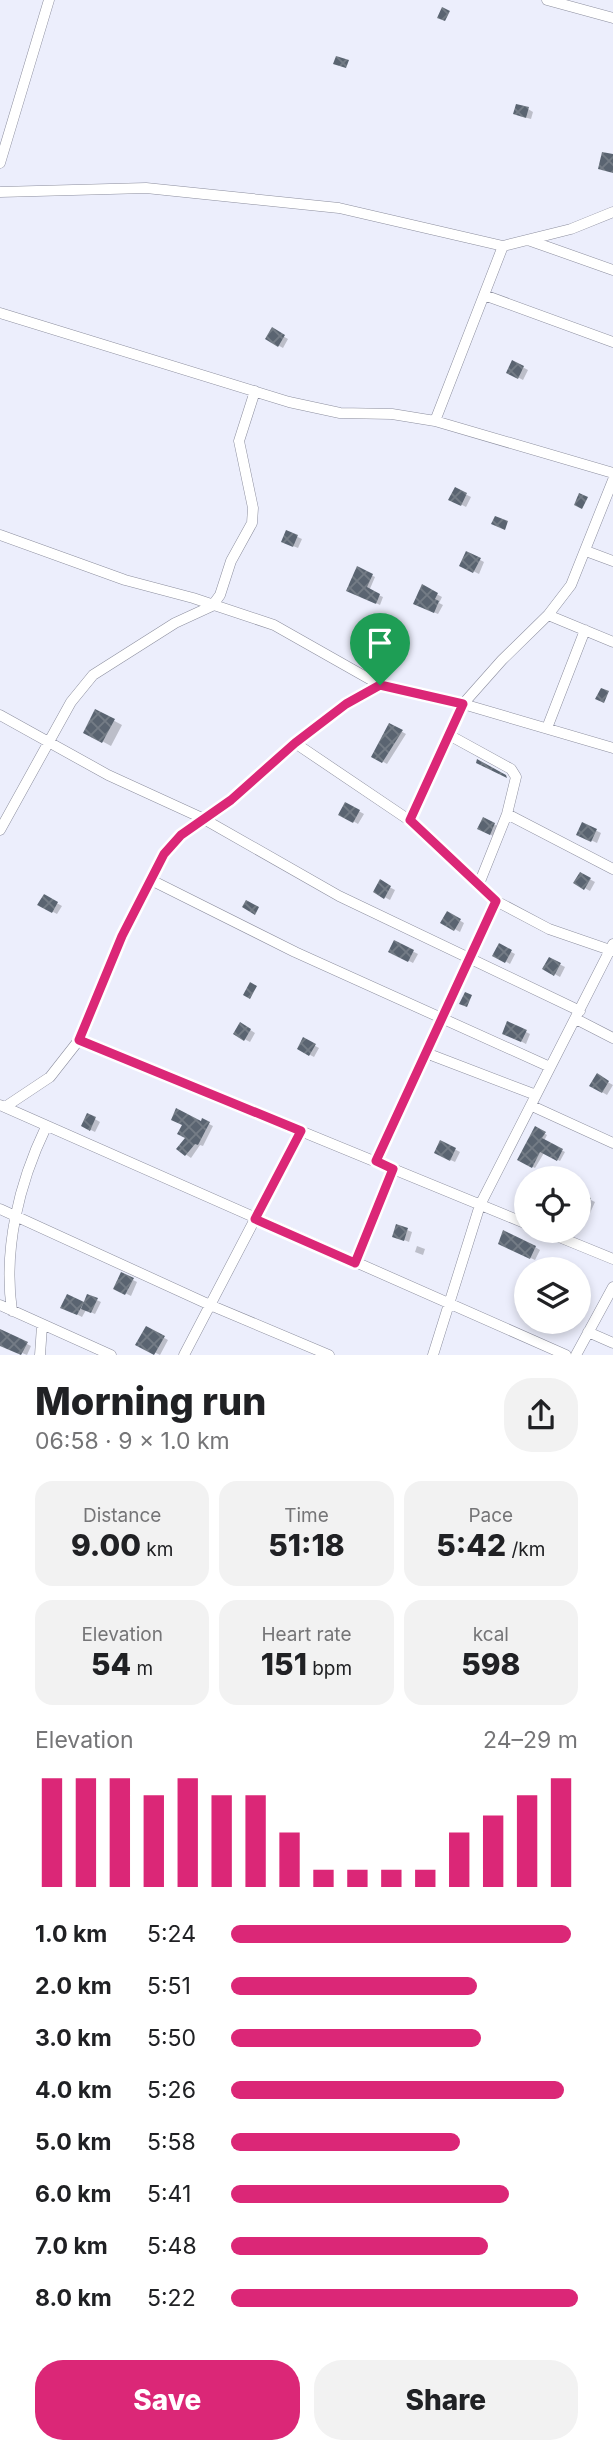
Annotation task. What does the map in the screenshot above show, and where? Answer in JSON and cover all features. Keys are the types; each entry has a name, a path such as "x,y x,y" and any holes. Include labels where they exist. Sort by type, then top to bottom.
{"street":[{"path":"0,163 50,0"},
{"path":"547,0 613,18"},
{"path":"0,192 146,188 326,207 383,216 435,232 503,246 570,229 613,212"},
{"path":"527,240 613,270"},
{"path":"435,421 503,246"},
{"path":"484,295 613,342"},
{"path":"0,313 255,391 340,413 392,414 435,421 613,473"},
{"path":"0,830 71,702 93,676 146,640 212,606 220,595 231,561 252,523 253,508 239,441 255,391"},
{"path":"410,820 463,704 495,667 548,615 571,585 613,480"},
{"path":"0,535 125,580 274,625 380,685 463,704 613,748"},
{"path":"586,551 613,561"},
{"path":"548,615 613,642"},
{"path":"547,728 585,630"},
{"path":"3,1106 50,1077 79,1040 122,936 164,854 202,818 231,800 295,743 346,704 380,685"},
{"path":"0,715 108,775 202,818 339,896 470,958 578,1015 613,1038"},
{"path":"449,734 511,769 516,777 507,814 479,884"},
{"path":"295,743 410,820 496,901 549,929 612,948 481,1205 433,1355"},
{"path":"507,814 613,869"},
{"path":"151,880 295,952 550,1068"},
{"path":"376,1161 496,901"},
{"path":"79,1040 514,1219"},
{"path":"426,1053 537,1095"},
{"path":"532,1105 613,1143"},
{"path":"3,1106 566,1355"},
{"path":"12,1311 9,1276 15,1217 31,1159 46,1127"},
{"path":"184,1355 301,1131"},
{"path":"355,1263 393,1169"},
{"path":"0,1209 210,1305 329,1355"},
{"path":"574,1243 613,1259"},
{"path":"591,1328 613,1287"},
{"path":"0,1305 111,1355"},
{"path":"40,1355 42,1326"},
{"path":"591,1333 613,1343"},
{"path":"576,1355 588,1334"},
{"path":"305,1355 317,1352"}],"building":[{"path":"442,7 450,11 445,21 437,18"},
{"path":"336,56 349,60 346,68 333,64"},
{"path":"516,104 529,107 526,118 513,114"},
{"path":"602,152 613,154 613,173 598,169"},
{"path":"272,327 285,335 278,347 265,339"},
{"path":"512,360 524,366 518,379 506,373"},
{"path":"455,487 467,493 461,506 448,500"},
{"path":"579,493 588,497 582,509 574,505"},
{"path":"495,516 508,521 505,530 491,524"},
{"path":"286,530 298,535 293,547 281,542"},
{"path":"466,551 481,558 473,573 459,566"},
{"path":"357,566 373,574 367,587 380,594 376,604 346,591"},
{"path":"422,584 438,593 435,599 439,601 434,613 413,604"},
{"path":"601,688 609,691 604,703 595,699"},
{"path":"95,709 115,719 102,743 83,733"},
{"path":"389,723 403,730 382,763 371,757"},
{"path":"477,759 506,775 507,778 476,763"},
{"path":"345,802 360,810 353,823 338,815"},
{"path":"483,817 495,823 490,835 477,829"},
{"path":"582,822 597,829 591,842 576,835"},
{"path":"580,872 591,878 584,890 573,883"},
{"path":"380,879 391,886 384,899 373,892"},
{"path":"44,894 58,902 52,913 37,905"},
{"path":"246,900 259,907 255,915 242,907"},
{"path":"447,911 461,919 454,931 440,923"},
{"path":"394,940 414,950 408,962 388,952"},
{"path":"499,943 512,950 505,963 492,956"},
{"path":"549,957 561,963 554,976 542,969"},
{"path":"250,982 257,986 250,999 243,995"},
{"path":"465,992 472,995 467,1007 459,1004"},
{"path":"507,1021 527,1030 521,1042 502,1034"},
{"path":"240,1022 251,1029 244,1041 233,1034"},
{"path":"303,1037 316,1044 309,1056 297,1049"},
{"path":"597,1073 609,1081 602,1093 589,1086"},
{"path":"176,1108 201,1121 202,1118 210,1122 198,1145 195,1144 185,1156 176,1149 185,1138 177,1134 182,1125 171,1120"},
{"path":"87,1113 96,1117 90,1131 81,1126"},
{"path":"535,1126 546,1132 542,1138 563,1149 557,1161 540,1152 533,1166 517,1160"},
{"path":"440,1140 456,1148 450,1161 434,1153"},
{"path":"396,1224 408,1228 404,1241 392,1237"},
{"path":"503,1230 514,1235 514,1243 530,1243 536,1246 531,1257 526,1257 498,1244"},
{"path":"121,1272 134,1278 125,1295 113,1289"},
{"path":"67,1294 84,1302 77,1315 60,1308"},
{"path":"87,1294 98,1298 91,1313 81,1309"},
{"path":"146,1326 165,1336 154,1355 135,1345"},
{"path":"0,1329 28,1342 21,1355 0,1346"}],"route":[{"path":"380,685 463,704 410,820 496,901 376,1161 393,1169 355,1263 255,1219 301,1131 79,1040 122,936 164,854 181,835 231,800 295,743 346,704 380,685"}]}
